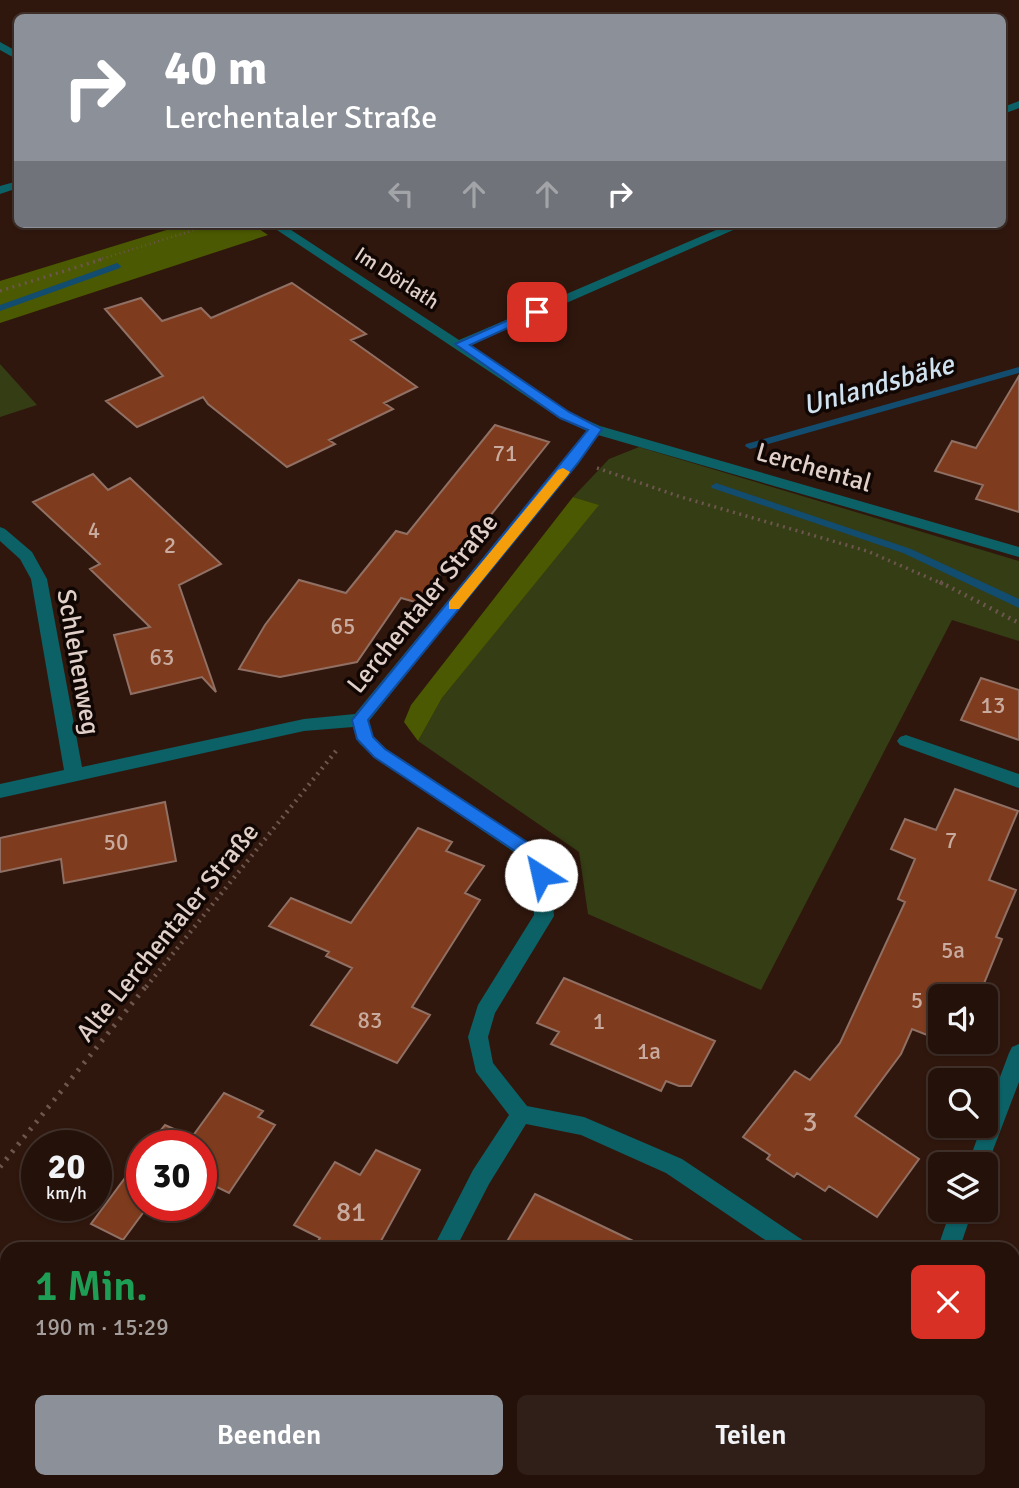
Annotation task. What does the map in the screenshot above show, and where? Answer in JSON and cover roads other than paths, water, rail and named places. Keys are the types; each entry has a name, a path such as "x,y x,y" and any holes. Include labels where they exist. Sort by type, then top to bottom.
{"street":[{"name":"Im Dörlath","path":"280,228 461,344 564,415 595,429"},
{"path":"461,344 732,228"},
{"name":"Lerchentaler Straße","path":"0,790 304,725 360,720 573,460 595,429"},
{"name":"Lerchental","path":"595,429 1019,552"},
{"name":"Schlehenweg","path":"0,532 26,555 39,579 75,774"},
{"path":"360,720 365,739 380,753 524,849 541,875 544,916 485,1011 478,1037 483,1066 521,1114 584,1126 674,1166 787,1242"},
{"path":"906,741 1019,781"},
{"path":"983,1152 1019,1053"},
{"path":"447,1242 481,1177 521,1114"},
{"path":"951,1242 958,1222"}],"waterway":[{"name":"Unlandsbäke","path":"0,308 117,266"},
{"name":"Unlandsbäke","path":"750,446 1019,370"},
{"path":"716,486 907,551 1019,604"}]}
